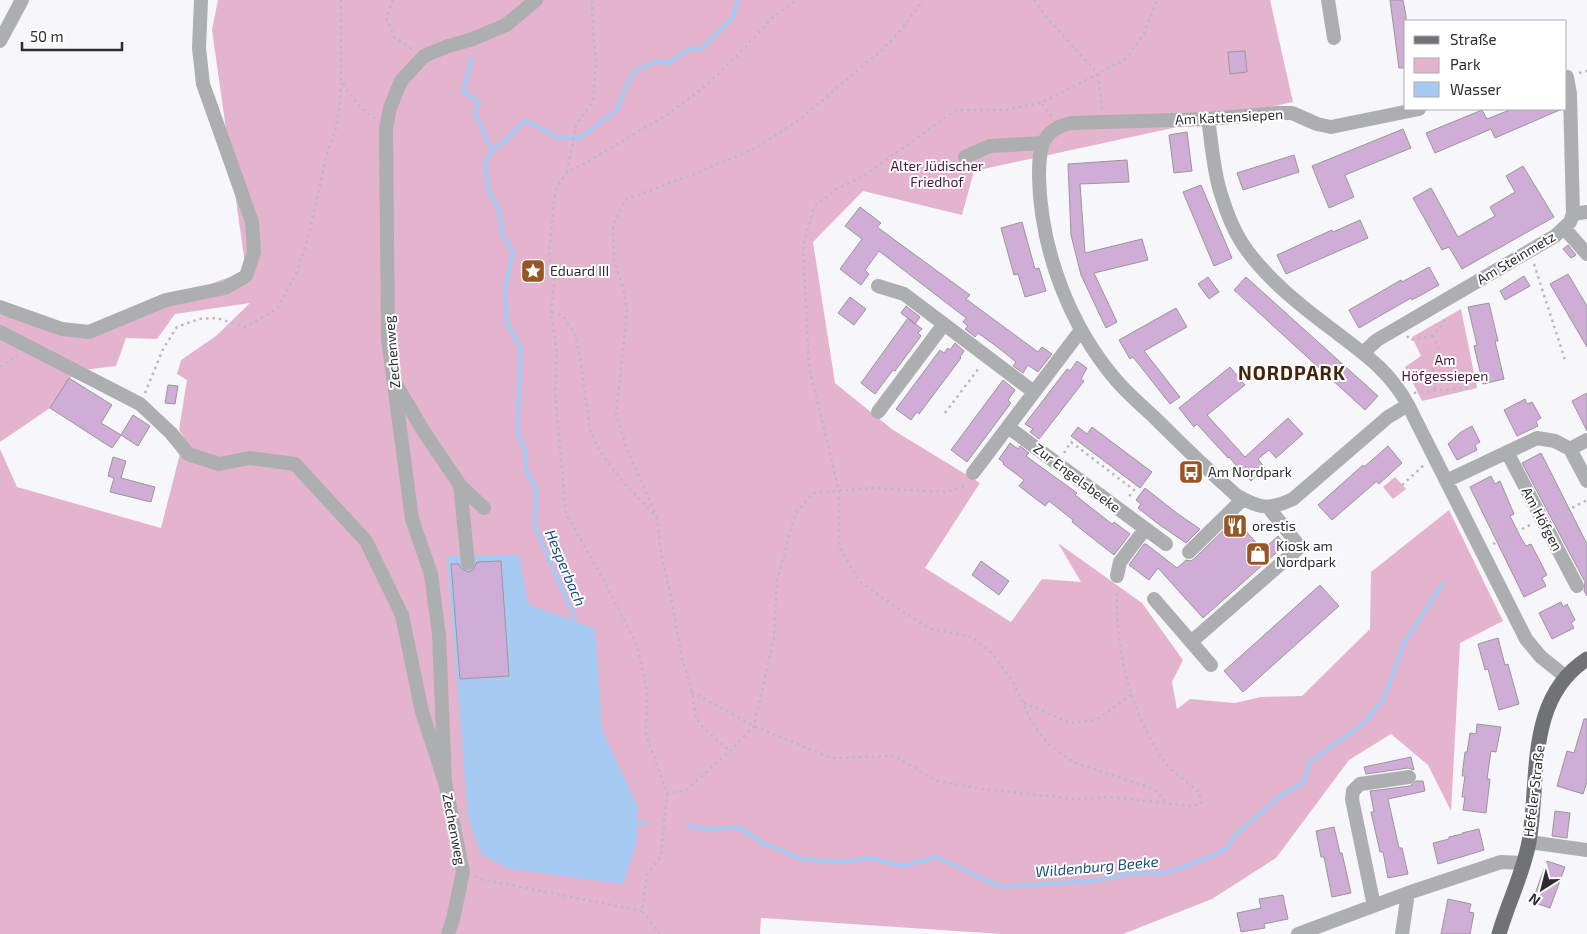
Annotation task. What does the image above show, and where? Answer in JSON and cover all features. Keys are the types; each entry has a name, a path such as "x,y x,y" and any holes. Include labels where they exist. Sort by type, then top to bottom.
{"main road":[{"name":"Hefeler Straße","path":"1499,934 1523,863 1528,842 1543,720 1550,701 1566,677 1587,659"}],"street":[{"path":"0,41 22,0"},
{"path":"0,307 62,328 89,332 166,300 225,288 246,276 254,252 252,222 203,84 198,48 200,0"},
{"name":"Zechenweg","path":"445,782 439,634 432,574 412,519 388,338 386,128 390,108 401,81 424,56 506,25 536,0"},
{"path":"1328,0 1334,38"},
{"name":"Am Steinmetz","path":"1363,353 1377,340 1530,251 1564,228 1580,213 1570,94 1567,81"},
{"name":"Am Kattensiepen","path":"1060,126 1104,122 1208,119 1292,113 1331,127 1414,110"},
{"path":"1208,119 1216,177 1221,195 1234,229 1243,244 1273,280 1304,307 1378,364 1391,378 1408,405 1526,639 1541,657 1566,677"},
{"path":"1060,126 1049,133 1042,143 1039,155 1040,192 1052,262 1081,330 1116,380 1240,497 1258,506 1268,507 1277,507 1293,499 1388,417 1408,405"},
{"path":"965,157 990,146 1042,143"},
{"path":"1564,228 1587,254"},
{"path":"878,286 904,294 1034,392"},
{"path":"878,412 944,324"},
{"path":"974,473 1081,330"},
{"name":"Zechenweg","path":"0,332 140,404 171,433 188,454 219,464 250,458 295,464 366,542 402,615 422,712 445,782 462,866 454,919 448,934"},
{"path":"393,378 424,432 460,485 484,508"},
{"name":"Zur Engelsbeeke","path":"1008,427 1166,544"},
{"path":"1446,481 1537,438 1555,441 1570,449 1587,481"},
{"path":"1570,449 1587,440"},
{"name":"Am Höfgen","path":"1507,452 1577,586"},
{"path":"460,485 468,563"},
{"path":"1189,552 1240,497"},
{"path":"1191,642 1300,547 1268,507"},
{"path":"1117,576 1120,562 1144,529"},
{"path":"1154,599 1211,665"},
{"path":"1374,906 1352,800 1353,791 1360,784 1409,776"},
{"path":"1528,842 1587,850"},
{"path":"1298,934 1408,893 1501,862 1523,863"},
{"path":"1402,934 1408,893"}],"path":[{"path":"341,0 341,82 359,106 386,128"},
{"path":"393,0 386,18 394,37 424,56"},
{"path":"592,0 596,60 593,101 576,125 567,172 557,187 554,200 549,256 555,278 552,312 557,353 555,393 566,514 601,575 637,645 647,691 646,735 668,793 661,856 647,875 642,911"},
{"path":"567,172 635,134 704,87 739,54 774,16 797,0"},
{"path":"730,751 696,719 692,692 682,658 661,553 656,517 626,447 616,414 626,312 623,287 614,261 613,225 625,200 756,148 799,120 883,49 905,25 923,0"},
{"path":"1034,0 1047,18 1098,74 1104,122"},
{"path":"1157,0 1144,33 1127,58 1041,103 1005,110 956,110 865,175 837,189 814,206 803,246 809,367 839,491 839,546 859,581 901,611 931,629 972,637 992,653 1013,682 1032,722 1049,745 1073,762 1154,789 1167,803"},
{"path":"1041,103 1060,126"},
{"path":"1530,251 1566,360"},
{"path":"552,312 563,316 574,332 580,357 590,430 600,452 625,484 656,517"},
{"path":"1410,340 1433,336 1443,326"},
{"path":"1433,336 1441,355 1438,361 1432,364 1435,390"},
{"path":"0,367 12,357 29,348"},
{"path":"945,414 987,356"},
{"path":"1417,391 1472,387"},
{"path":"1057,463 1071,442 1134,490 1119,510"},
{"path":"1402,485 1433,456"},
{"path":"668,793 686,792 754,726 774,638 777,581 795,514 813,493 871,488 946,492 964,486 974,473"},
{"path":"1545,522 1587,500"},
{"path":"1481,550 1523,528"},
{"path":"692,692 754,726 831,758 895,756 937,781 990,790 1076,798 1111,797 1190,806 1201,804 1199,792 1165,763 1139,716 1125,670 1116,616 1117,576"},
{"path":"1023,703 1070,723 1096,720 1132,694"},
{"path":"462,866 480,879 642,911 660,934"}],"green space":[{"name":"Alter Jüdischer Friedhof","path":"218,0 1270,0 1293,102 974,171 962,215 863,191 813,242 835,383 893,430 980,483 925,568 1011,622 1042,579 1081,582 1058,543 1142,603 1183,660 1172,682 1177,709 1190,699 1235,703 1261,697 1302,696 1370,629 1371,572 1449,510 1503,621 1460,643 1451,811 1428,765 1391,734 1349,760 1276,858 1212,899 1123,934 1001,934 761,918 760,934 0,934 0,449 17,487 161,528 184,438 179,430 187,380 177,374 181,360 216,336 250,303 175,314 157,339 126,338 116,366 75,371 50,408 0,442 0,315 80,332 246,271 212,30"},
{"name":"Am Höfgessiepen","path":"1461,309 1477,388 1422,401 1405,367 1421,356 1412,337"},
{"path":"1395,477 1406,489 1393,499 1383,487"}],"water":[{"path":"519,555 528,604 595,629 602,730 638,807 637,841 623,884 509,869 481,854 468,818 447,556"}],"building":[{"path":"1390,0 1403,0 1406,16 1406,20 1404,20 1404,68 1399,68"},
{"path":"1245,51 1247,72 1230,74 1228,52"},
{"path":"1482,110 1487,119 1510,110 1560,110 1495,138 1491,129 1435,153 1426,133"},
{"path":"1403,129 1411,148 1345,175 1354,197 1329,208 1312,166"},
{"path":"1187,132 1192,171 1174,173 1169,135"},
{"path":"1294,155 1299,172 1243,190 1237,173"},
{"path":"1127,160 1129,182 1080,184 1085,253 1142,239 1148,260 1094,273 1117,322 1106,328 1081,275 1071,235 1068,164"},
{"path":"1523,166 1554,217 1462,269 1449,247 1442,250 1413,198 1431,188 1458,237 1495,216 1490,207 1515,192 1506,176"},
{"path":"1201,185 1232,258 1214,266 1183,192"},
{"path":"860,207 881,223 877,227 970,295 966,299 1038,352 1042,347 1052,354 1038,372 1028,365 1023,373 1013,366 1016,362 1000,349 978,333 975,337 965,329 968,326 963,322 966,318 879,251 865,270 869,274 861,285 840,269 862,239 845,226"},
{"path":"1360,220 1368,238 1286,274 1277,255 1332,230 1333,232"},
{"path":"1022,222 1035,269 1039,268 1046,291 1025,297 1018,274 1014,275 1001,228"},
{"path":"1568,245 1576,255 1571,258 1563,249"},
{"path":"1429,267 1439,285 1412,300 1411,298 1359,328 1349,310 1401,280 1402,282"},
{"path":"1568,274 1587,306 1587,347 1550,284"},
{"path":"1524,276 1530,286 1505,300 1500,291"},
{"path":"1208,277 1219,292 1209,299 1198,284"},
{"path":"1246,277 1378,396 1365,410 1234,290"},
{"path":"850,297 866,309 854,325 838,313"},
{"path":"1489,303 1504,379 1483,384 1474,346 1477,345 1468,307"},
{"path":"906,306 920,317 915,324 901,313"},
{"path":"1176,308 1187,327 1144,351 1180,397 1170,404 1133,357 1130,359 1119,340"},
{"path":"908,318 922,329 918,333 921,336 875,394 861,383"},
{"path":"955,343 964,351 961,358 919,414 917,412 911,420 896,409 940,350 944,353 948,348 950,350"},
{"path":"1077,361 1087,368 1081,379 1084,381 1039,439 1030,432 1033,429 1025,424 1067,369 1070,371"},
{"path":"1230,367 1245,385 1207,415 1245,457 1288,418 1303,434 1276,458 1269,450 1258,459 1265,468 1251,481 1243,471 1236,477 1231,470 1236,465 1197,424 1194,427 1179,408"},
{"path":"69,378 112,405 101,423 121,435 112,448 50,408"},
{"path":"1003,380 1015,390 1008,400 1011,403 967,462 951,450"},
{"path":"168,385 178,386 175,404 165,403"},
{"path":"1587,393 1587,431 1572,401"},
{"path":"1525,399 1527,404 1532,402 1541,418 1536,421 1538,426 1517,436 1504,410"},
{"path":"133,415 150,426 138,446 121,435"},
{"path":"1472,426 1480,442 1475,445 1477,450 1457,460 1448,444 1461,432"},
{"path":"1078,427 1087,434 1092,427 1152,472 1140,488 1071,436"},
{"path":"1010,443 1018,449 1020,446 1029,453 1026,456 1077,493 1075,495 1112,524 1114,522 1130,534 1114,555 1049,501 1045,506 1019,486 1024,480 999,459"},
{"path":"1388,446 1402,463 1379,484 1377,481 1332,520 1318,505 1363,465 1364,467"},
{"path":"1541,453 1587,544 1587,596 1584,591 1585,582 1522,463"},
{"path":"113,457 126,461 121,478 155,487 151,502 110,492 114,478 108,476"},
{"path":"1491,476 1495,484 1500,481 1514,514 1510,516 1521,538 1526,546 1531,544 1547,575 1542,578 1546,586 1524,597 1470,487"},
{"path":"1145,488 1200,529 1186,543 1138,508 1141,504 1136,500"},
{"path":"1235,519 1263,550 1278,536 1285,545 1203,618 1158,568 1149,580 1129,565 1144,544 1146,544 1177,568 1186,560 1191,561 1195,558"},
{"path":"501,561 509,676 460,679 451,564 459,564 461,568 468,572 473,570 477,562"},
{"path":"981,561 1009,581 999,595 972,575"},
{"path":"1320,585 1339,606 1243,692 1224,671"},
{"path":"1561,602 1563,607 1567,604 1575,620 1571,623 1574,628 1552,639 1539,613"},
{"path":"1498,638 1505,665 1508,664 1519,704 1499,710 1488,669 1485,670 1478,644"},
{"path":"1584,719 1587,719 1587,782 1583,794 1557,786 1567,751 1574,753"},
{"path":"1477,724 1501,727 1496,752 1491,751 1487,779 1490,779 1486,813 1463,810 1465,797 1462,797 1465,776 1462,776 1465,752 1467,752 1470,733 1476,734"},
{"path":"1411,757 1414,770 1408,768 1366,774 1364,767"},
{"path":"1416,781 1423,781 1425,791 1388,799 1399,848 1402,848 1408,874 1388,878 1383,852 1380,852 1371,812 1374,812 1370,791 1410,786"},
{"path":"1555,811 1570,813 1567,838 1552,836"},
{"path":"1334,827 1351,893 1332,897 1324,857 1321,857 1316,831"},
{"path":"1479,829 1484,850 1438,864 1433,843"},
{"path":"1547,861 1565,867 1550,908 1532,902"},
{"path":"1283,895 1288,919 1264,924 1265,928 1241,932 1237,913 1261,908 1259,899"},
{"path":"1448,899 1471,904 1469,912 1474,913 1470,934 1441,934"}],"waterway":[{"path":"492,150 505,141 525,120 559,138 580,138 617,110 626,86 636,70 655,62 669,63 689,49 701,49 732,18 738,0"},
{"name":"Hesperbach","path":"472,59 463,91 479,102 475,113 492,150 485,164 489,192 499,209 502,234 513,252 505,289 507,324 521,349 517,432 525,450 526,470 536,489 535,527 573,614 574,624"},
{"name":"Wildenburg Beeke","path":"689,826 707,829 738,827 763,843 802,859 839,862 870,858 901,866 937,857 1001,887 1093,881 1132,873 1162,874 1203,860 1227,848 1235,835 1283,794 1304,782 1309,763 1364,723 1384,698 1404,643 1443,583"},
{"name":"Wildenburg Beeke","path":"633,824 646,823"}],"place":[{"name":"Eduard III","path":"533,271"},
{"name":"Am Nordpark","path":"1191,472"},
{"name":"orestis","path":"1235,526"},
{"name":"Kiosk am Nordpark","path":"1258,554"}],"district":[{"name":"NORDPARK","path":"1292,373"}]}
